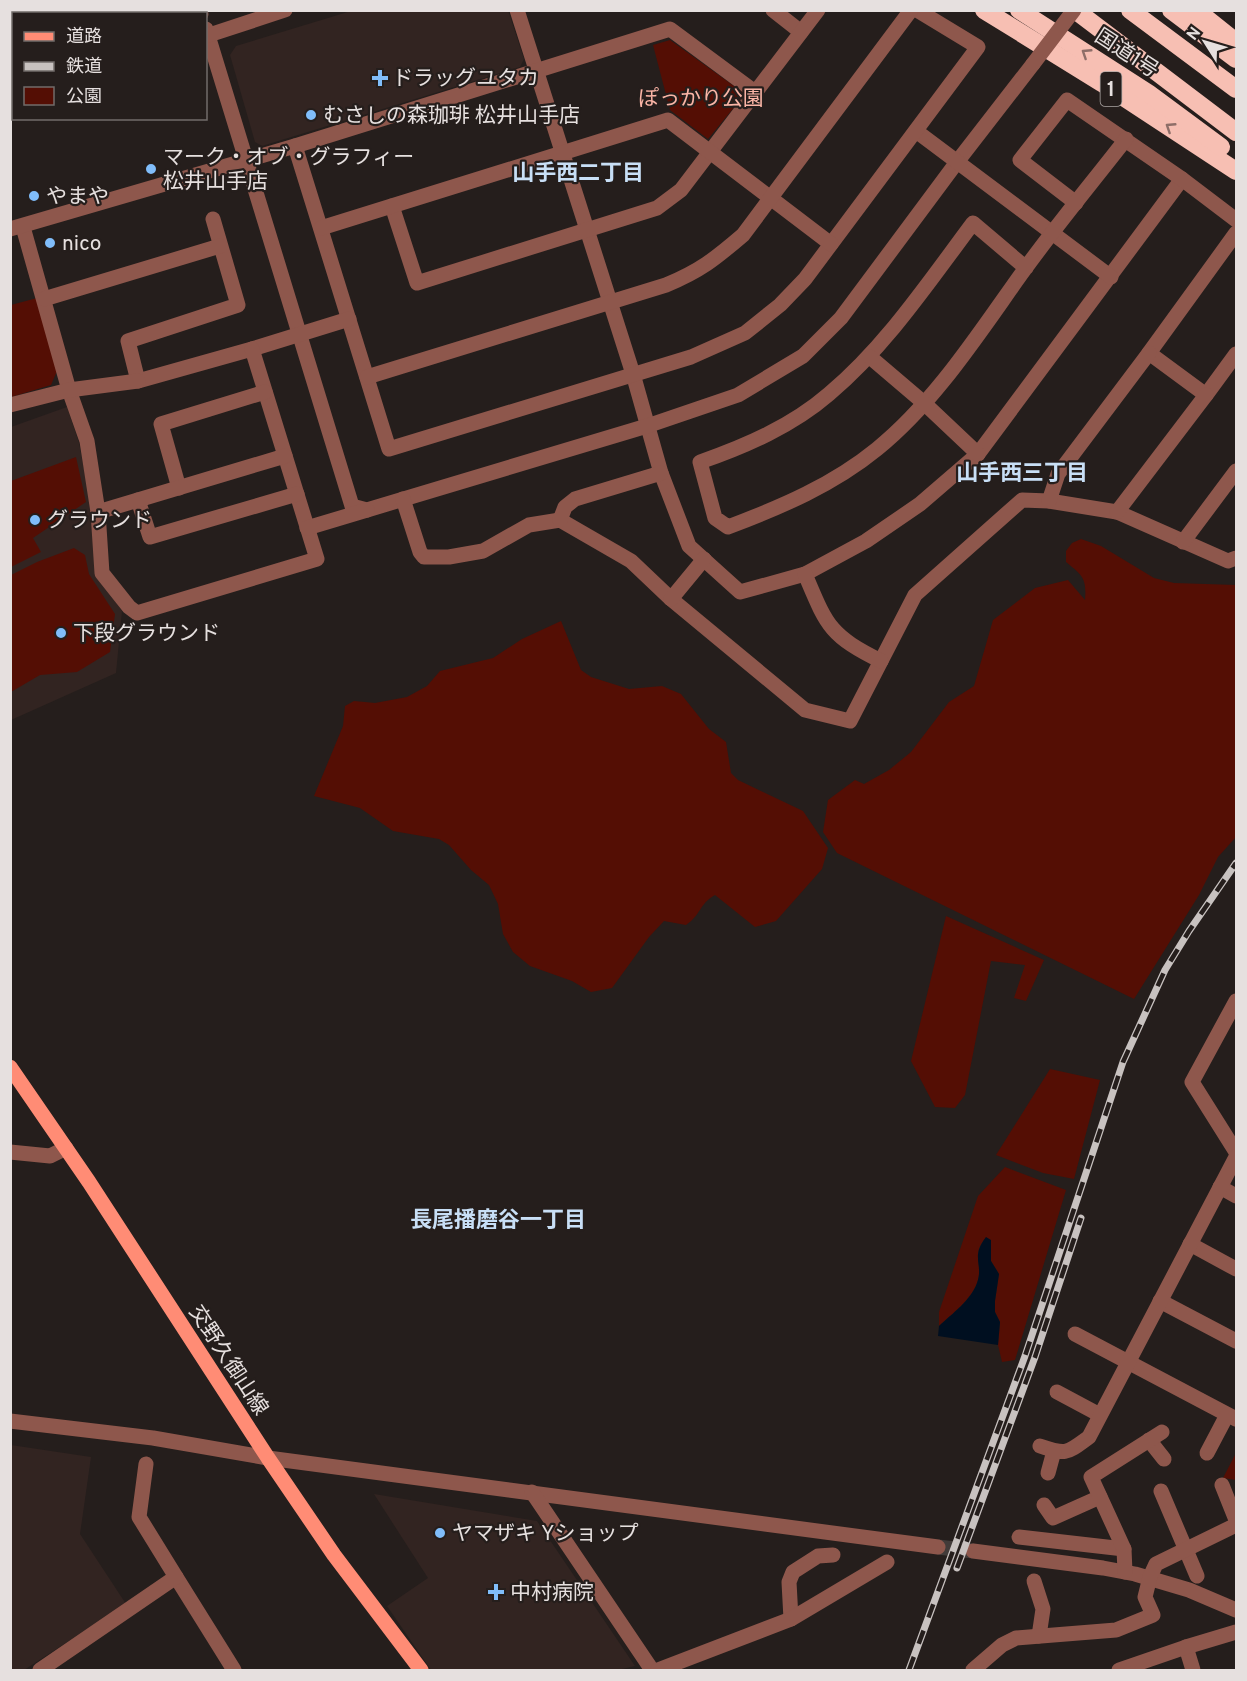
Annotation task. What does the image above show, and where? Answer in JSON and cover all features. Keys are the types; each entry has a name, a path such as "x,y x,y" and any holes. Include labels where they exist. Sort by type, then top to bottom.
{"highway":[{"name":"1","path":"984,10 1102,83 1236,171"},
{"name":"国道1号","path":"1019,10 1148,93 1236,159"},
{"path":"1064,10 1122,46"},
{"path":"1074,10 1236,132"},
{"path":"1130,10 1236,90"},
{"path":"1171,10 1236,59"},
{"path":"1196,10 1236,42"}],"main road":[{"name":"交野久御山線","path":"10,1067 66,1148 334,1555 421,1671"}],"street":[{"path":"207,34 285,10"},
{"path":"772,10 801,32"},
{"path":"392,206 417,283 657,208 681,190 818,10"},
{"path":"367,377 666,285 694,273 718,257 743,235 911,10"},
{"path":"295,146 389,449 691,357 745,333 780,305 805,279 978,47 917,10"},
{"path":"307,528 647,426 738,395 803,356 841,318 1074,10"},
{"path":"520,11 536,71 633,374 661,473 689,546 740,592 805,574 866,541 920,504 978,454 1182,179"},
{"path":"252,350 317,559 137,613 129,607 102,573 98,512 87,441 69,390 44,299 17,228 295,146 670,29 755,92"},
{"path":"207,37 352,506 367,510"},
{"path":"1076,203 1020,160 1066,100 1126,139 1236,220"},
{"path":"321,228 668,120 831,244"},
{"path":"916,131 1111,277"},
{"path":"1026,267 973,223 870,357 828,395 790,422 758,439 700,462 716,518 728,527 789,504 828,483 878,449 924,403 964,354 1026,267 1126,139"},
{"path":"138,381 128,340 238,305 213,219"},
{"path":"1049,501 1058,474 1236,233"},
{"path":"44,299 220,246"},
{"path":"10,405 69,390 138,381 252,350 349,319"},
{"path":"1149,352 1206,395"},
{"path":"1117,513 1236,354"},
{"path":"870,357 924,403 978,454"},
{"path":"179,488 161,424 265,392"},
{"path":"98,512 285,456"},
{"path":"1183,542 1236,471"},
{"path":"560,520 565,507 575,499 661,473"},
{"path":"138,500 150,537 297,494"},
{"path":"403,500 424,557 449,557 483,551 529,525 560,520 631,561 671,599 805,710 850,721 915,595 1022,500 1049,501 1117,513 1228,561 1236,558"},
{"path":"671,599 704,559"},
{"path":"805,574 823,617 833,632 853,647 881,661"},
{"path":"1236,1001 1192,1082 1236,1152"},
{"path":"10,1152 50,1156 66,1148"},
{"path":"1048,1473 1047,1448 1069,1452 1089,1437 1236,1157"},
{"path":"1220,1187 1236,1196"},
{"path":"1190,1244 1236,1269"},
{"path":"1160,1301 1236,1341"},
{"path":"1074,1334 1232,1417 1207,1453"},
{"path":"1057,1392 1100,1415"},
{"path":"10,1421 153,1438 268,1458 938,1547"},
{"path":"1125,1572 1124,1549 1091,1477 1155,1436 1164,1460"},
{"path":"146,1464 139,1517 234,1671"},
{"path":"1222,1485 1236,1520"},
{"path":"1161,1491 1197,1576"},
{"path":"532,1492 652,1671"},
{"path":"1044,1505 1053,1518 1100,1497"},
{"path":"1061,1542 1066,1512"},
{"path":"973,1671 1002,1645 1016,1638 1116,1630 1153,1616 1145,1597 1156,1564 1236,1525"},
{"path":"1019,1537 1124,1549"},
{"path":"973,1551 1150,1577 1189,1590 1236,1610"},
{"path":"791,1619 789,1582 793,1572 818,1556 833,1555"},
{"path":"658,1671 791,1619 887,1563"},
{"path":"40,1671 176,1577"},
{"path":"1034,1581 1043,1609 1039,1636"},
{"path":"1119,1671 1236,1632"},
{"path":"1186,1647 1193,1671"}],"shaded area":[{"path":"508,10 524,59 520,67 262,146 255,142 230,55 236,46 351,11"},
{"path":"67,407 79,443 88,490 97,574 122,611 116,673 11,720 11,427"},
{"path":"11,1445 91,1457 80,1534 126,1604 24,1670 11,1670"},
{"name":"中村病院","path":"374,1494 537,1521 635,1666 618,1670 431,1670 387,1606 428,1578"}],"green space":[{"name":"ぽっかり公園","path":"670,40 745,94 708,139 670,110 653,45"},
{"path":"37,298 57,371 51,385 11,397 11,305"},
{"name":"グラウンド","path":"76,457 86,502 33,538 41,552 11,567 11,481"},
{"path":"1081,539 1101,546 1154,578 1174,583 1236,585 1236,837 1218,857 1199,895 1134,999 837,853 823,832 828,800 855,780 864,784 889,770 911,752 949,702 974,686 993,620 1035,588 1068,580 1085,600 1082,578 1066,562 1066,551 1072,543"},
{"name":"下段グラウンド","path":"74,548 85,555 89,574 115,614 110,652 77,672 40,675 11,692 11,575"},
{"path":"561,621 581,670 591,677 629,689 662,686 681,694 709,729 726,742 731,773 738,780 803,811 828,848 822,869 776,921 755,927 715,895 686,925 664,921 649,937 612,988 591,992 572,981 530,966 513,952 503,934 498,904 489,885 471,870 449,845 439,839 393,831 360,808 314,796 343,726 345,706 354,701 375,703 407,697 427,686 440,671 493,658 522,639"},
{"path":"946,916 1044,960 1026,1001 1014,998 1025,965 991,961 965,1095 955,1108 935,1107 911,1061"},
{"path":"1050,1069 1100,1080 1074,1179 1043,1173 996,1155"},
{"path":"1005,1167 1066,1190 1015,1360 1002,1362 998,1345 1000,1322 995,1312 999,1274 991,1261 990,1240 986,1238 981,1244 978,1255 979,1276 970,1295 939,1326 939,1312 978,1196"},
{"path":"1236,1453 1236,1480 1223,1478"}],"water":[{"path":"986,1237 991,1240 991,1261 999,1274 995,1301 995,1312 1000,1322 998,1345 938,1336 939,1326 961,1306 977,1283 979,1250"}],"tunnel":[{"path":"938,1547 973,1551"}],"railway":[{"path":"909,1670 1025,1356 1123,1062 1165,970 1236,863"},
{"path":"957,1568 1035,1357 1081,1218"}],"place":[{"name":"ドラッグユタカ","path":"380,78"},
{"name":"むさしの森珈琲 松井山手店","path":"311,115"},
{"name":"マーク・オブ・グラフィー 松井山手店","path":"151,169"},
{"name":"やまや","path":"34,196"},
{"name":"nico","path":"50,243"},
{"name":"グラウンド","path":"35,520"},
{"name":"下段グラウンド","path":"61,633"},
{"name":"ヤマザキ Yショップ","path":"440,1533"},
{"name":"中村病院","path":"496,1592"}],"district":[{"name":"山手西二丁目","path":"578,172"},
{"name":"山手西三丁目","path":"1022,472"},
{"name":"長尾播磨谷一丁目","path":"498,1219"}]}
